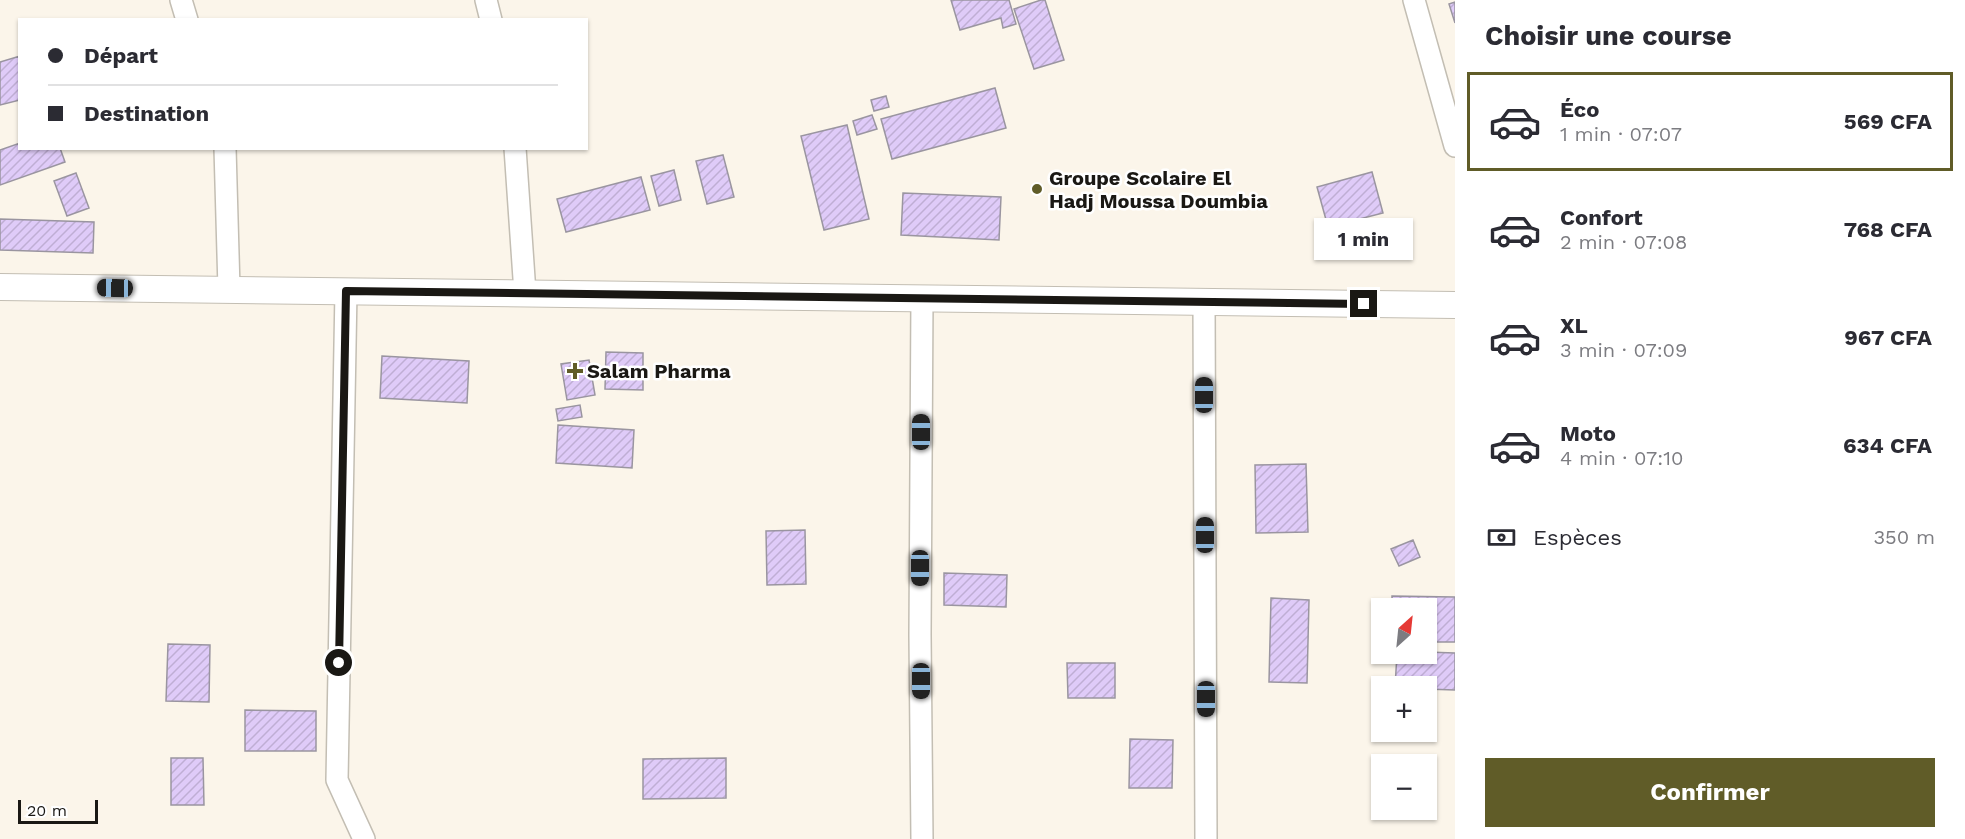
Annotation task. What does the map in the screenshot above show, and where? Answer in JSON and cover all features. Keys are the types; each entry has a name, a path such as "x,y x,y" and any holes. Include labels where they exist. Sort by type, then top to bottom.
{"street":[{"path":"181,0 186,18"},
{"path":"486,0 490,18"},
{"path":"1414,0 1455,146"},
{"path":"225,150 229,289"},
{"path":"515,150 525,293"},
{"path":"0,287 1455,305"},
{"path":"346,291 337,780 364,839"},
{"path":"922,297 920,635 922,839"},
{"path":"1204,302 1206,839"}],"building":[{"path":"951,0 1009,0 1016,24 1003,28 1001,18 960,30"},
{"path":"1045,0 1064,60 1034,69 1014,9"},
{"path":"1455,2 1455,23 1449,4"},
{"path":"18,57 18,100 0,105 0,62"},
{"path":"995,88 1006,128 892,159 881,119"},
{"path":"886,96 889,107 874,111 871,100"},
{"path":"872,115 877,129 857,135 853,121"},
{"path":"847,125 869,219 824,230 801,136"},
{"path":"18,144 18,150 61,150 65,162 0,185 0,150"},
{"path":"723,155 734,197 707,204 696,161"},
{"path":"674,170 681,200 659,206 651,176"},
{"path":"1372,172 1383,213 1328,227 1317,187"},
{"path":"76,173 89,208 67,216 54,181"},
{"path":"641,177 650,210 566,232 557,199"},
{"path":"903,193 1001,197 999,240 901,235"},
{"path":"0,219 94,222 93,253 0,250"},
{"path":"606,352 643,353 643,390 605,389"},
{"path":"382,356 469,361 467,403 380,398"},
{"path":"589,360 595,395 567,400 561,364"},
{"path":"580,405 582,417 558,421 556,409"},
{"path":"558,425 634,430 632,468 556,463"},
{"path":"1306,464 1308,532 1256,533 1255,465"},
{"path":"805,530 806,584 767,585 766,531"},
{"path":"1413,540 1420,557 1399,566 1391,549"},
{"path":"944,573 1007,575 1006,607 944,605"},
{"path":"1392,596 1455,597 1455,642 1437,642 1437,598 1392,598"},
{"path":"1271,598 1309,600 1307,683 1269,682"},
{"path":"168,644 210,645 209,702 166,701"},
{"path":"1437,652 1455,653 1455,690 1437,689 1437,676 1396,676 1396,664 1437,664"},
{"path":"1067,663 1115,663 1115,698 1068,698"},
{"path":"245,710 316,711 316,751 245,751"},
{"path":"1130,739 1173,740 1172,788 1129,788"},
{"path":"171,758 203,758 204,805 171,805"},
{"path":"726,758 726,798 643,799 643,759"}],"place":[{"name":"Groupe Scolaire El Hadj Moussa Doumbia","path":"1037,189"},
{"name":"Salam Pharma","path":"575,371"}],"route":[{"path":"339,663 346,291 1364,304"}]}
